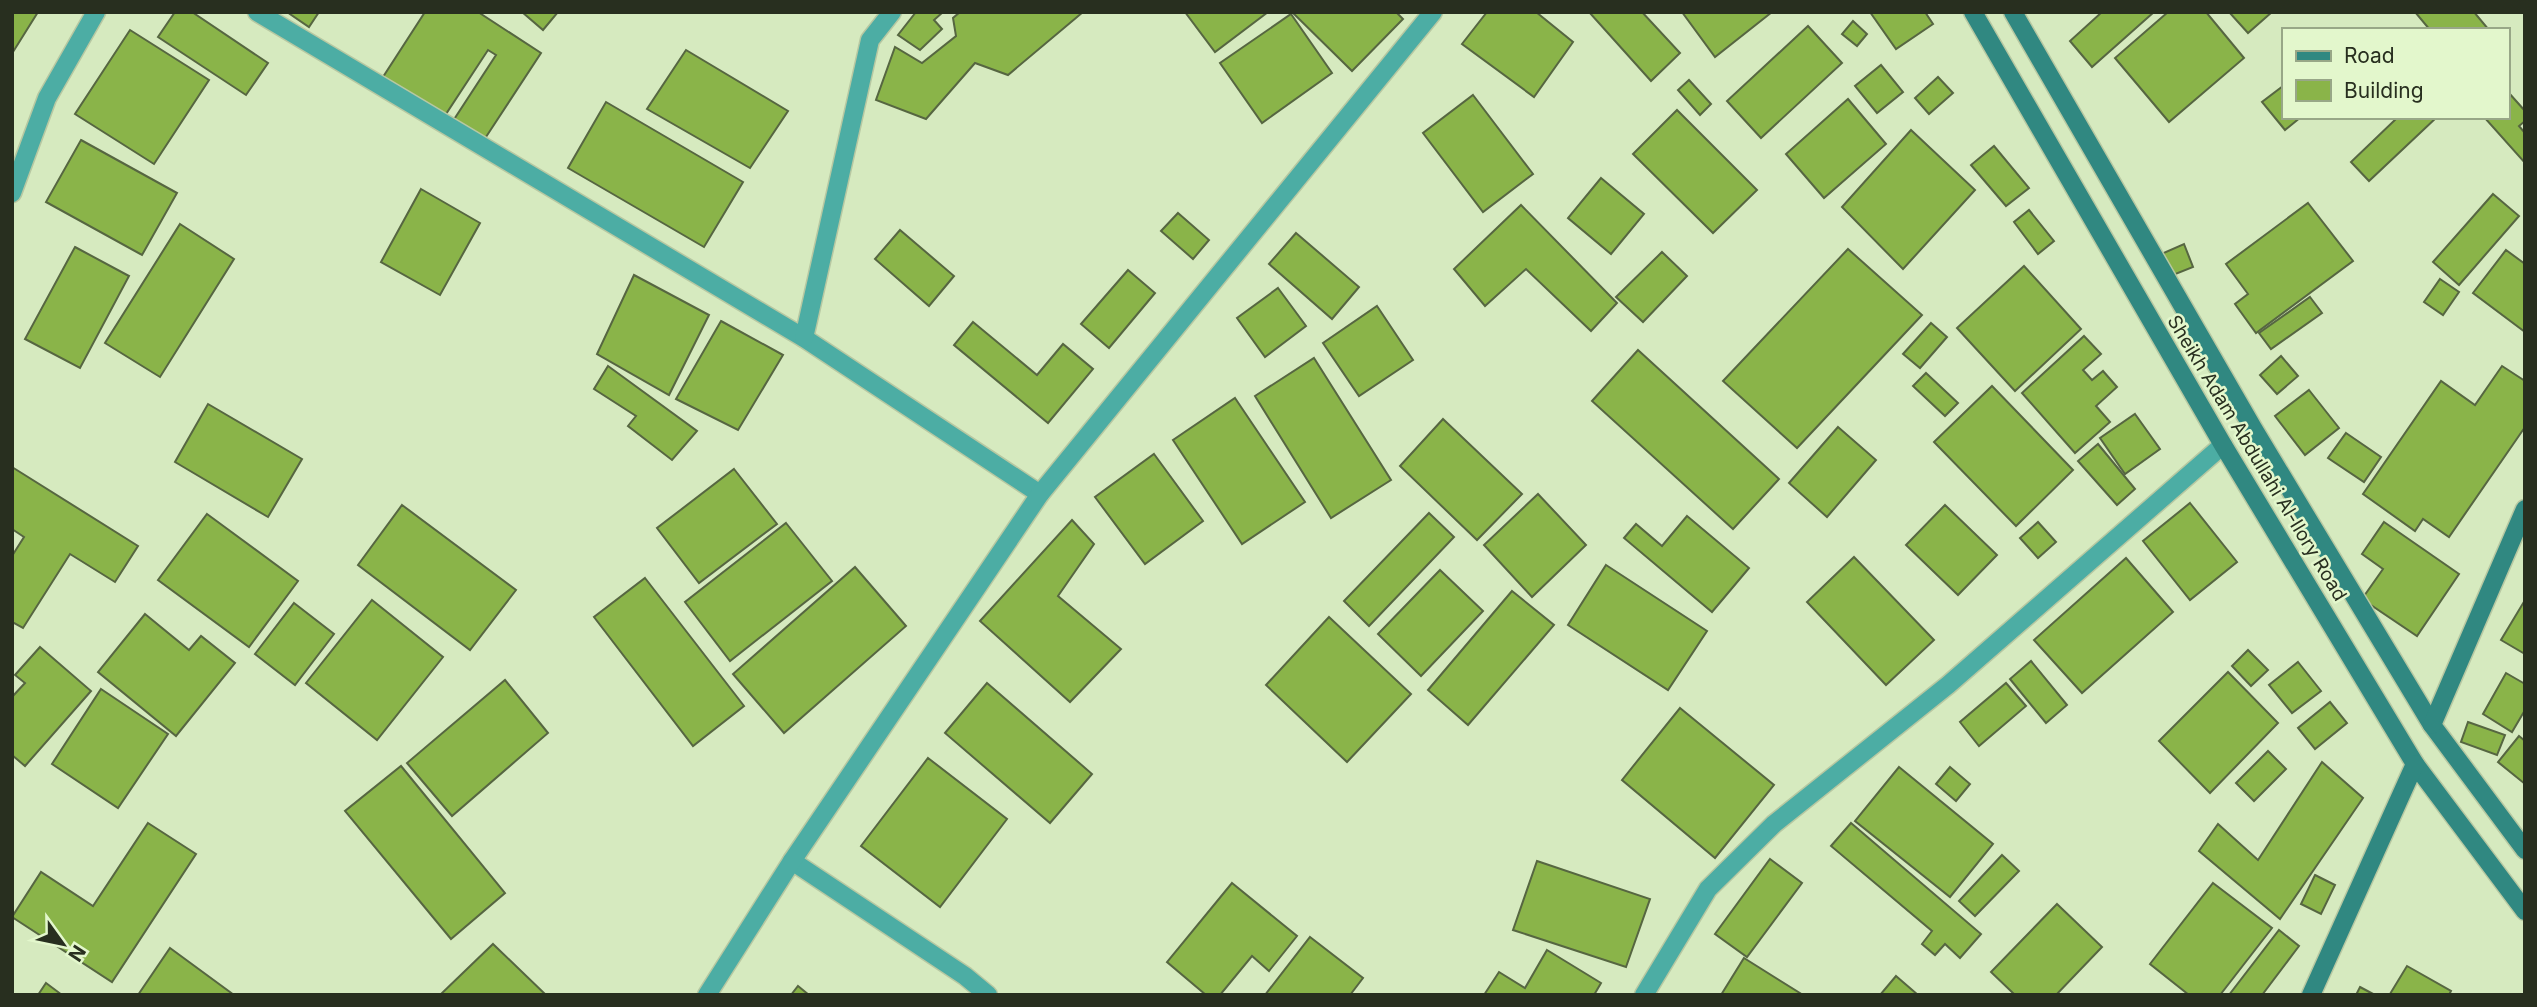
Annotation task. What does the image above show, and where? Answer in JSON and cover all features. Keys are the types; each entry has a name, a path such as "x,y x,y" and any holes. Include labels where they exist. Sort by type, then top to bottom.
{"street":[{"path":"12,193 47,98 96,12"},
{"path":"257,12 804,338 1040,494"},
{"path":"804,338 870,40 892,12"},
{"path":"707,995 792,861 1040,494 1433,12"},
{"name":"Sheikh Adam Abdullahi Al-Ilory Road","path":"1973,12 2223,445 2415,764 2525,911"},
{"name":"Sheikh Adam Abdullahi Al-Ilory Road","path":"2013,12 2246,416 2432,725 2525,850"},
{"path":"1644,995 1709,889 1774,824 1948,685 2223,445"},
{"path":"2432,725 2525,509"},
{"path":"2311,995 2415,764"},
{"path":"792,861 965,976 988,995"}],"building":[{"path":"12,12 38,12 13,52 12,51"},
{"path":"175,12 192,12 268,63 246,95 158,37"},
{"path":"287,12 319,12 309,27"},
{"path":"425,12 478,12 541,53 484,140 453,121 496,55 488,50 444,117 383,77"},
{"path":"522,12 558,12 543,30"},
{"path":"916,12 943,12 934,20 942,29 920,50 898,35"},
{"path":"960,12 1083,12 1008,75 975,63 926,119 876,100 895,47 922,63 956,36 953,18"},
{"path":"1185,12 1268,12 1215,52"},
{"path":"1292,12 1396,12 1403,19 1352,71"},
{"path":"1487,12 1536,12 1573,42 1534,97 1462,44"},
{"path":"1589,12 1642,12 1680,53 1651,81"},
{"path":"1682,12 1772,12 1715,57"},
{"path":"1870,12 1925,12 1933,24 1896,49"},
{"path":"2102,12 2154,12 2092,67 2070,41"},
{"path":"2168,12 2206,12 2244,58 2169,122 2115,58"},
{"path":"2229,12 2272,12 2248,33"},
{"path":"2415,12 2474,12 2487,28 2428,28"},
{"path":"1291,14 1332,73 1262,123 1220,63"},
{"path":"1853,21 1867,34 1857,46 1842,34"},
{"path":"1808,26 1842,63 1761,138 1727,101"},
{"path":"130,30 209,80 154,164 75,114"},
{"path":"686,50 788,111 750,168 647,109"},
{"path":"1881,65 1903,92 1877,113 1855,86"},
{"path":"1938,77 1953,93 1929,114 1915,98"},
{"path":"1689,80 1711,104 1700,115 1678,90"},
{"path":"2282,87 2282,119 2299,119 2285,130 2262,102"},
{"path":"2509,93 2525,111 2525,121 2519,126 2525,133 2525,163 2486,119 2509,119"},
{"path":"1473,95 1533,174 1483,212 1423,133"},
{"path":"1848,99 1886,144 1824,198 1786,154"},
{"path":"606,102 743,182 704,247 568,168"},
{"path":"1677,110 1757,190 1713,233 1633,154"},
{"path":"2396,119 2435,119 2369,181 2351,162"},
{"path":"1911,130 1975,190 1903,269 1842,207"},
{"path":"81,140 177,193 142,255 46,202"},
{"path":"1994,146 2029,188 2006,206 1971,165"},
{"path":"1601,178 1644,214 1611,254 1568,218"},
{"path":"421,189 480,223 440,295 381,262"},
{"path":"2493,194 2519,216 2459,285 2433,262"},
{"path":"2308,203 2353,261 2256,333 2235,304 2248,294 2226,264"},
{"path":"1521,205 1617,303 1591,331 1526,269 1485,306 1454,269"},
{"path":"2029,210 2054,241 2038,254 2014,222"},
{"path":"1178,213 1209,240 1193,259 1161,231"},
{"path":"180,224 234,259 160,377 105,343"},
{"path":"900,230 954,276 929,306 875,259"},
{"path":"1296,233 1359,287 1332,319 1269,264"},
{"path":"2184,244 2193,267 2168,277 2159,255"},
{"path":"75,247 129,276 80,368 25,339"},
{"path":"1848,249 1922,315 1797,448 1723,381"},
{"path":"2506,250 2525,264 2525,332 2473,293"},
{"path":"1662,252 1687,276 1643,322 1616,297"},
{"path":"2024,266 2081,329 2015,391 1957,328"},
{"path":"1128,270 1155,293 1109,348 1081,324"},
{"path":"634,275 709,315 669,395 597,354"},
{"path":"2440,279 2459,292 2443,315 2424,302"},
{"path":"1278,288 1306,326 1265,357 1237,318"},
{"path":"2310,297 2322,313 2271,349 2259,333"},
{"path":"1377,306 1413,360 1359,396 1323,343"},
{"path":"721,321 783,355 738,430 676,399"},
{"path":"973,322 1037,375 1063,344 1093,369 1048,423 954,345"},
{"path":"1931,323 1947,337 1920,368 1903,354"},
{"path":"2084,336 2101,354 2083,370 2092,380 2103,371 2117,387 2096,406 2110,422 2075,453 2022,393"},
{"path":"1638,350 1779,479 1733,529 1592,401"},
{"path":"2281,356 2298,376 2277,394 2260,375"},
{"path":"1314,358 1391,480 1331,518 1255,396"},
{"path":"608,366 697,431 672,460 628,426 636,416 594,389"},
{"path":"2502,366 2525,381 2525,427 2449,537 2423,519 2415,531 2363,494 2441,381 2475,405"},
{"path":"1926,373 1958,403 1945,416 1913,386"},
{"path":"1992,386 2073,470 2016,526 1934,442"},
{"path":"2309,390 2339,428 2305,455 2275,416"},
{"path":"1235,398 1305,502 1242,544 1173,440"},
{"path":"208,404 302,459 268,517 175,462"},
{"path":"2135,414 2160,449 2125,474 2100,438"},
{"path":"1443,419 1522,494 1477,540 1400,466"},
{"path":"1838,427 1876,460 1827,517 1789,483"},
{"path":"2346,433 2381,457 2364,482 2328,458"},
{"path":"2098,444 2135,489 2117,505 2078,461"},
{"path":"1154,454 1203,521 1145,564 1095,497"},
{"path":"12,467 138,546 115,582 70,554 23,628 12,622 12,556 24,537 12,529"},
{"path":"734,469 777,524 699,583 657,528"},
{"path":"1538,494 1586,545 1532,597 1484,545"},
{"path":"2190,503 2237,562 2190,600 2143,541"},
{"path":"402,505 516,590 470,650 358,565"},
{"path":"1945,505 1997,555 1958,595 1906,545"},
{"path":"1429,513 1454,537 1369,626 1344,601"},
{"path":"207,514 298,581 249,647 158,580"},
{"path":"1687,516 1749,568 1712,612 1624,538 1636,524 1662,546"},
{"path":"1072,520 1094,544 1058,596 1121,649 1070,702 980,621"},
{"path":"2038,522 2056,542 2038,558 2020,538"},
{"path":"2384,522 2459,574 2417,636 2362,599 2383,569 2362,554"},
{"path":"786,523 832,581 730,661 685,602"},
{"path":"1854,557 1934,640 1886,685 1807,602"},
{"path":"2126,558 2173,612 2082,693 2034,640"},
{"path":"1606,565 1707,631 1668,690 1568,625"},
{"path":"855,567 906,626 784,733 733,674"},
{"path":"1440,570 1483,611 1421,676 1378,634"},
{"path":"645,578 744,706 693,746 594,617"},
{"path":"1512,591 1554,625 1468,725 1428,690"},
{"path":"372,600 443,657 377,740 306,683"},
{"path":"2525,600 2525,654 2501,640"},
{"path":"294,603 334,634 295,685 255,654"},
{"path":"145,614 189,650 201,636 235,663 176,736 98,672"},
{"path":"1329,617 1411,694 1347,762 1266,685"},
{"path":"40,647 91,691 25,766 12,755 12,697 25,683 15,675"},
{"path":"2248,650 2268,670 2251,686 2232,666"},
{"path":"2031,661 2067,705 2046,723 2010,679"},
{"path":"2298,662 2321,691 2292,713 2269,685"},
{"path":"2228,672 2278,723 2210,793 2159,741"},
{"path":"2506,673 2525,684 2525,710 2512,732 2483,714"},
{"path":"505,680 548,733 452,816 407,763"},
{"path":"987,683 1092,774 1050,823 945,733"},
{"path":"2006,683 2026,706 1979,746 1960,722"},
{"path":"101,689 168,734 118,808 52,764"},
{"path":"2330,702 2347,723 2315,749 2298,728"},
{"path":"1680,708 1774,785 1715,858 1622,780"},
{"path":"2468,722 2505,735 2497,755 2461,742"},
{"path":"2519,736 2525,741 2525,784 2498,762"},
{"path":"2268,751 2286,769 2254,801 2236,783"},
{"path":"928,758 1007,819 940,907 861,846"},
{"path":"2322,762 2363,798 2280,919 2199,851 2218,824 2258,860"},
{"path":"401,766 505,893 451,939 345,811"},
{"path":"1899,767 1993,844 1950,897 1855,821"},
{"path":"1950,767 1970,784 1956,801 1936,784"},
{"path":"148,823 196,854 112,982 12,917 41,872 93,906"},
{"path":"1851,823 1981,934 1960,958 1945,944 1935,955 1922,944 1932,931 1831,846"},
{"path":"2002,855 2019,871 1975,916 1959,901"},
{"path":"1770,859 1802,883 1747,957 1715,934"},
{"path":"1537,861 1650,899 1626,967 1513,930"},
{"path":"2315,875 2335,885 2321,914 2301,904"},
{"path":"1232,883 1297,936 1269,971 1252,956 1220,995 1206,995 1167,962"},
{"path":"2213,883 2272,928 2220,995 2189,995 2150,964"},
{"path":"2057,904 2102,947 2056,995 2015,995 1991,972"},
{"path":"2279,930 2299,946 2262,995 2229,995"},
{"path":"1310,937 1363,978 1350,995 1265,995"},
{"path":"493,944 546,995 440,995"},
{"path":"170,948 234,995 138,995"},
{"path":"1547,950 1601,983 1594,995 1484,995 1499,972 1525,988"},
{"path":"1744,958 1803,995 1721,995"},
{"path":"2407,966 2451,991 2449,995 2390,994"},
{"path":"1896,976 1918,995 1880,995"},
{"path":"46,983 62,995 38,995"},
{"path":"798,986 809,995 791,995"},
{"path":"2360,987 2375,995 2356,995"}]}
